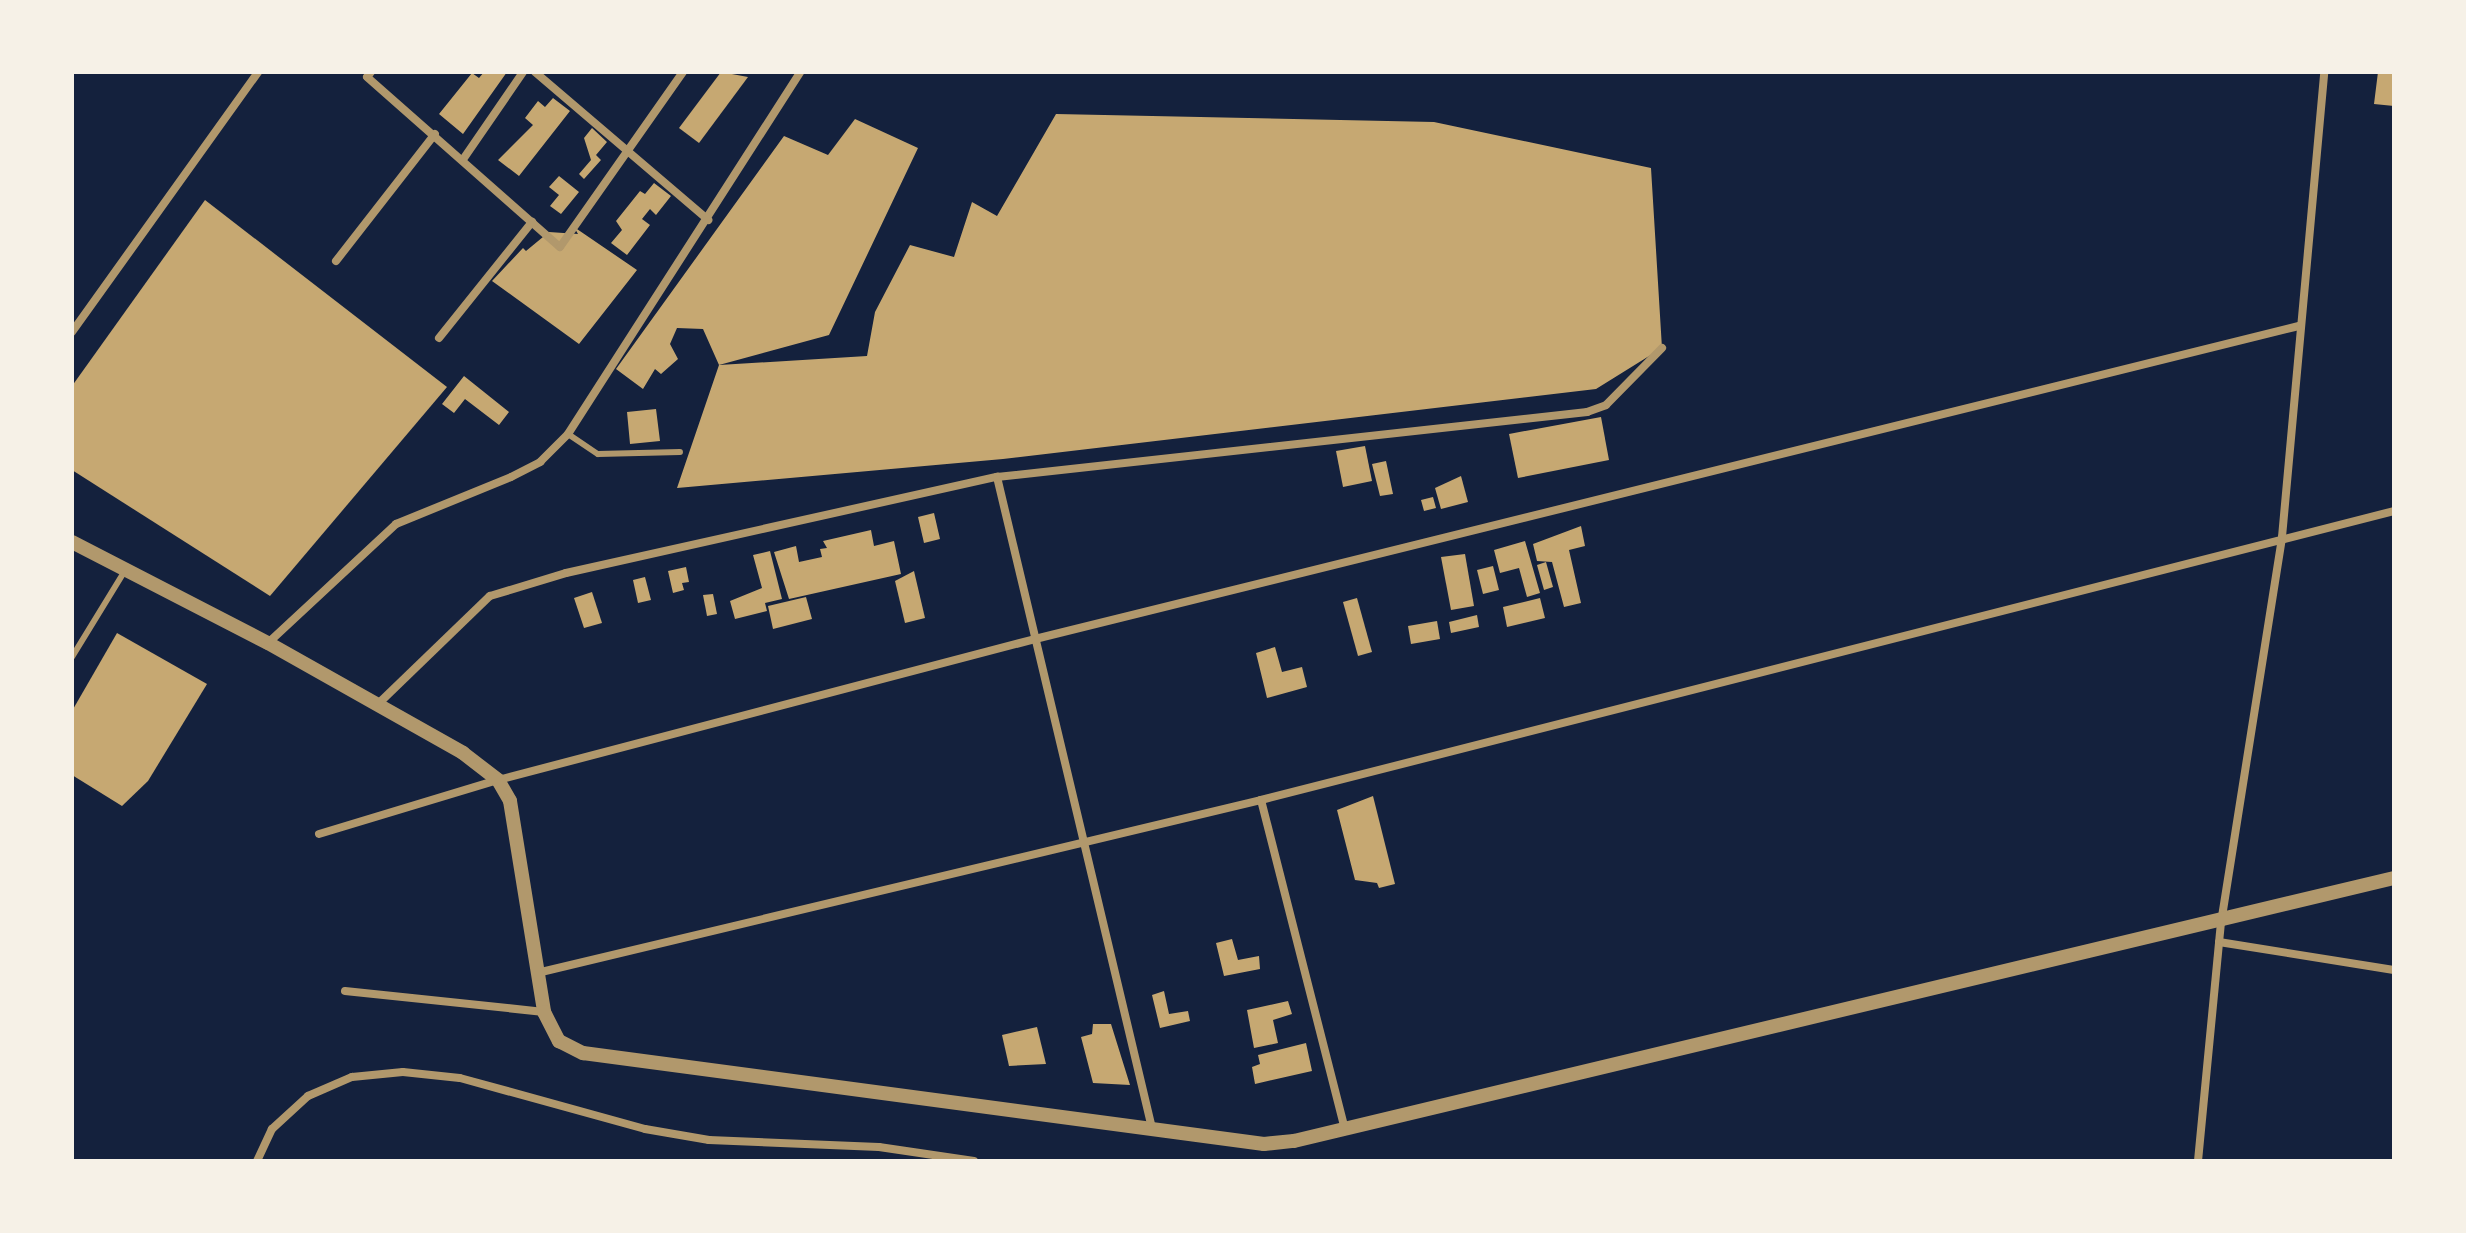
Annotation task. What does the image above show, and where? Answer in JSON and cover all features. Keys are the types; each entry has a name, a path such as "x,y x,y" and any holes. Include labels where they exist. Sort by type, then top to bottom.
{"street":[{"path":"72,332 258,72"},
{"path":"464,158 523,72"},
{"path":"535,72 708,220"},
{"path":"369,75 560,247 683,72"},
{"path":"268,643 396,524 540,462 568,434 708,220 800,72"},
{"path":"2198,1161 2221,923 2282,537 2324,72"},
{"path":"336,261 435,134"},
{"path":"439,338 532,222"},
{"path":"319,834 498,780 1035,639 2299,326"},
{"path":"377,705 490,596 689,542 997,477 1587,412 1606,405 1662,348"},
{"path":"997,477 1080,842 1152,1128"},
{"path":"537,973 1261,800 2282,537 2394,511"},
{"path":"72,542 268,643 377,705 498,780 510,801 544,1012 559,1041 583,1053 1264,1144 1345,1129 2221,923 2394,878"},
{"path":"1261,800 1345,1129"},
{"path":"2219,942 2394,970"},
{"path":"345,991 544,1012"},
{"path":"257,1161 272,1129 308,1096 352,1077 403,1072 460,1078 645,1129 709,1140 879,1147 974,1161"}],"lane":[{"path":"568,434 598,454 680,452"},
{"path":"73,654 126,569"}],"building":[{"path":"484,72 507,72 463,134 439,114 472,73 479,78"},
{"path":"721,72 748,77 699,143 679,128"},
{"path":"2378,72 2394,72 2394,106 2374,104"},
{"path":"553,98 570,111 519,176 498,160 533,125 525,118 538,101 545,107"},
{"path":"1056,114 1434,122 1651,168 1662,348 1596,389 1003,459 677,488 719,365 867,356 875,312 910,245 954,257 972,202 997,216"},
{"path":"855,119 918,148 829,335 719,365 703,329 677,328 670,344 678,359 661,374 655,369 643,389 616,369 784,136 828,155"},
{"path":"592,128 607,142 596,155 601,160 584,179 579,174 591,160 584,138"},
{"path":"559,176 579,192 561,214 550,206 559,195 549,187"},
{"path":"654,183 671,196 656,215 650,209 642,219 650,225 627,255 611,243 622,230 616,221 640,191 645,194"},
{"path":"205,200 447,387 270,596 72,470 72,386"},
{"path":"574,227 637,270 579,344 492,281 523,248 526,251 549,232 578,234"},
{"path":"464,376 509,412 499,425 465,399 454,413 442,404"},
{"path":"656,409 660,441 630,444 627,412"},
{"path":"1601,417 1609,460 1518,478 1509,434"},
{"path":"1365,446 1372,481 1343,487 1336,451"},
{"path":"1386,461 1393,494 1380,496 1372,464"},
{"path":"1461,476 1468,502 1441,509 1435,488"},
{"path":"1433,497 1436,508 1424,511 1421,500"},
{"path":"934,513 940,539 924,543 918,517"},
{"path":"1581,526 1585,546 1569,550 1581,603 1564,607 1552,562 1537,561 1533,544"},
{"path":"871,530 874,546 894,541 901,574 789,599 774,552 796,546 799,562 822,557 820,549 827,548 823,541"},
{"path":"1525,541 1540,593 1527,597 1519,568 1500,573 1494,550"},
{"path":"770,551 782,599 765,603 767,611 735,619 730,601 762,588 753,555"},
{"path":"1465,554 1474,606 1451,610 1441,557"},
{"path":"1546,562 1553,587 1544,590 1537,565"},
{"path":"1493,566 1499,590 1483,594 1477,570"},
{"path":"686,567 689,582 682,583 684,590 673,593 668,571"},
{"path":"914,571 925,618 905,623 895,581"},
{"path":"645,577 651,600 638,603 633,580"},
{"path":"592,592 602,623 584,628 574,598"},
{"path":"713,594 717,614 707,616 703,595"},
{"path":"806,597 812,619 773,629 768,606"},
{"path":"1357,598 1372,652 1358,656 1343,602"},
{"path":"1540,598 1545,618 1507,627 1503,607"},
{"path":"1477,615 1479,627 1451,633 1449,622"},
{"path":"1437,621 1440,639 1411,644 1408,626"},
{"path":"117,633 207,684 148,781 122,806 72,775 72,711"},
{"path":"1275,647 1282,672 1302,667 1307,687 1267,698 1256,653"},
{"path":"1373,796 1395,884 1379,888 1377,883 1355,880 1337,810"},
{"path":"1232,939 1238,960 1259,956 1260,969 1224,976 1216,943"},
{"path":"1164,991 1169,1014 1188,1011 1190,1021 1160,1028 1152,995"},
{"path":"1288,1001 1292,1014 1273,1020 1278,1043 1254,1048 1247,1010"},
{"path":"1093,1024 1111,1024 1130,1085 1093,1083 1081,1037 1092,1034"},
{"path":"1037,1027 1046,1064 1009,1066 1002,1035"},
{"path":"1306,1043 1312,1071 1255,1084 1252,1067 1260,1064 1258,1055"}]}
